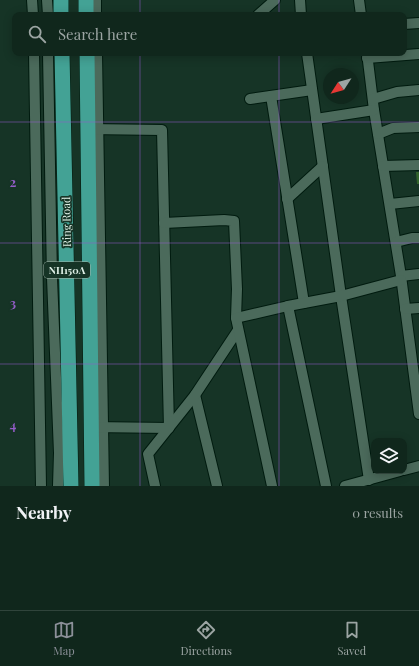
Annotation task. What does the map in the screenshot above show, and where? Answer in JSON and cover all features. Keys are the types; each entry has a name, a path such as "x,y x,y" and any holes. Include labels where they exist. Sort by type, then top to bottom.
{"highway":[{"path":"61,0 62,12"},
{"path":"86,0 86,12"},
{"name":"Ring Road","path":"62,56 71,486"},
{"name":"Ring Road","path":"87,56 93,129 97,427 92,486"}],"street":[{"path":"32,0 33,12"},
{"path":"47,0 48,12"},
{"path":"96,0 96,12"},
{"path":"261,12 275,0"},
{"path":"300,0 301,12"},
{"path":"359,0 361,12"},
{"path":"407,24 419,22"},
{"path":"407,54 419,54"},
{"path":"34,56 41,486"},
{"path":"48,56 52,278 59,453 58,486"},
{"path":"97,56 93,129 162,130 169,428"},
{"path":"307,56 341,296 369,480"},
{"path":"367,56 374,110 396,242 405,309 414,346 419,414"},
{"path":"250,99 312,90"},
{"path":"373,99 397,92 419,90"},
{"path":"271,96 304,303"},
{"path":"316,119 374,110"},
{"path":"378,134 393,128 419,127"},
{"path":"384,166 419,165"},
{"path":"287,199 323,166"},
{"path":"390,204 419,201"},
{"path":"164,223 224,220 234,221 237,288 236,318 272,486"},
{"path":"396,242 419,238"},
{"path":"236,318 341,296 419,274"},
{"path":"288,306 326,486"},
{"path":"405,309 419,308"},
{"path":"155,486 148,454 195,395 238,330"},
{"path":"195,395 217,486"},
{"path":"104,486 97,427 169,428"},
{"path":"407,469 419,466"},
{"path":"345,486 390,474"}],"building":[{"path":"416,172 419,172 419,184 417,184"}]}
